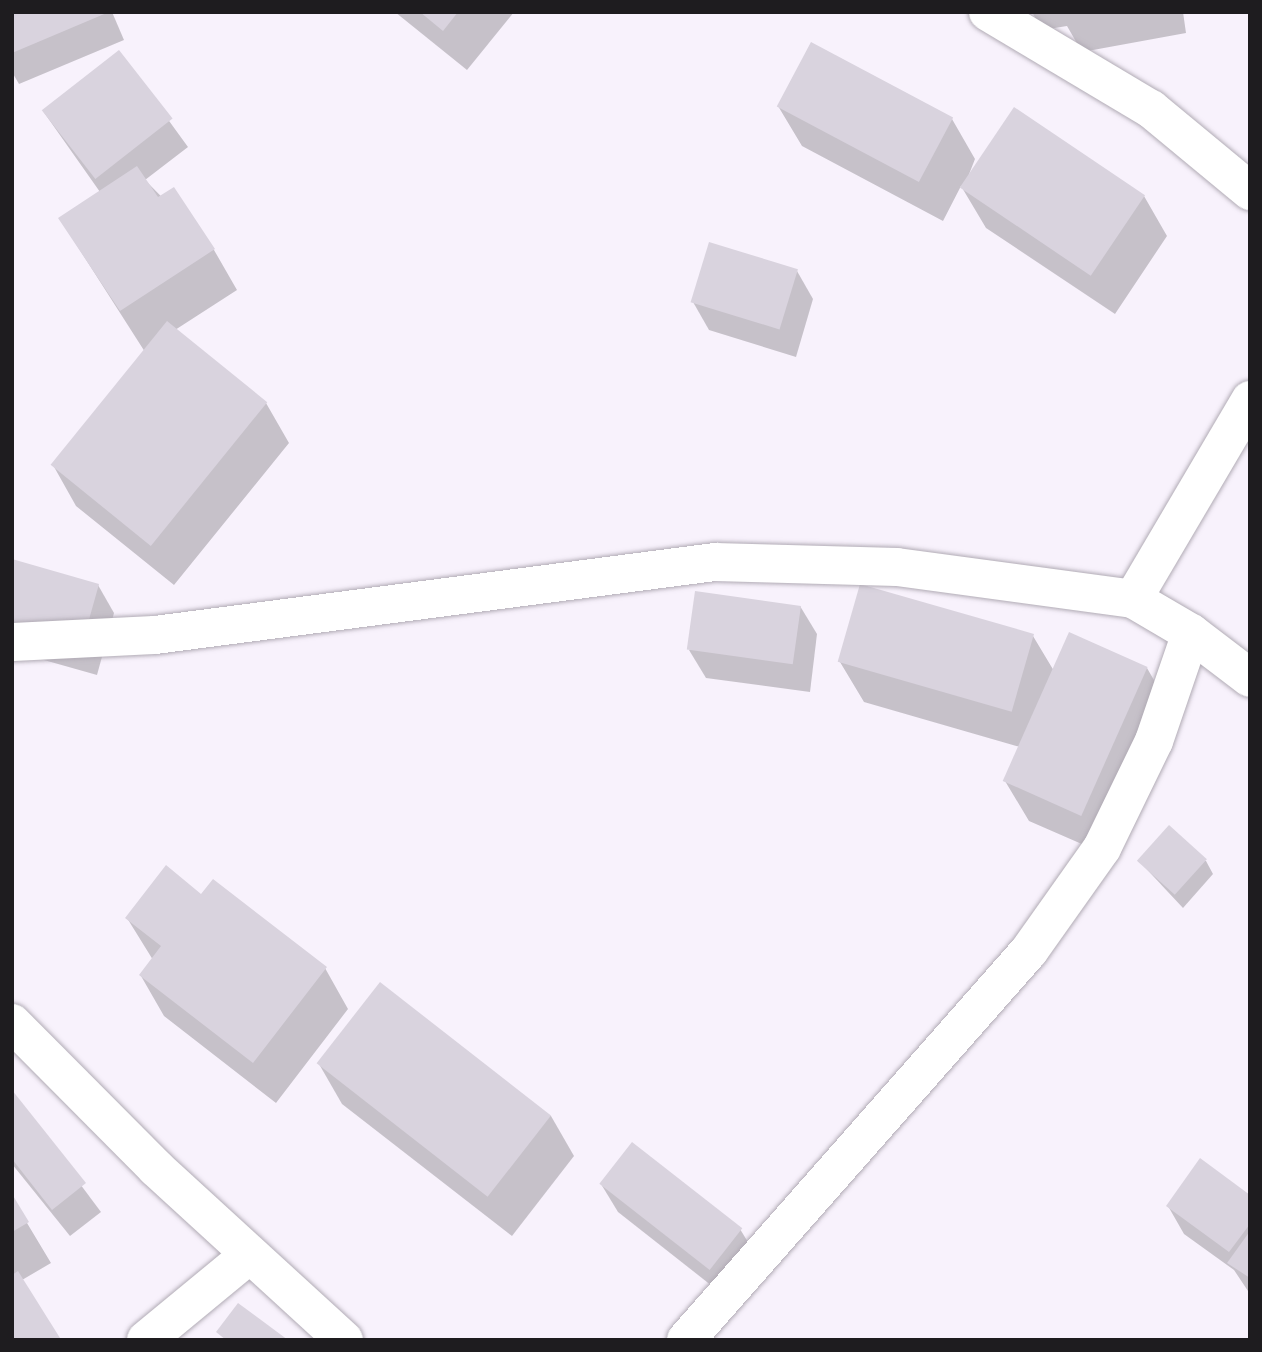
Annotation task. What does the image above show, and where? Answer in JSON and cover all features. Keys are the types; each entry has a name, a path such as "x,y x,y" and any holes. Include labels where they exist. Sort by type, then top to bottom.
{"street":[{"path":"988,12 1151,109 1250,191"},
{"path":"1133,599 1250,400"},
{"path":"12,642 155,635 715,562 897,567 1133,599 1192,633 1250,678"},
{"path":"686,1340 1029,951 1102,848 1154,741 1192,633"},
{"path":"12,1023 249,1255 344,1340"},
{"path":"146,1340 249,1255"}],"building":[{"path":"12,12 109,12 12,53"},
{"path":"420,12 458,12 443,31"},
{"path":"811,42 953,118 919,182 777,106"},
{"path":"119,50 173,119 95,179 42,110"},
{"path":"1014,107 1145,195 1091,276 960,187"},
{"path":"137,166 158,197 174,187 215,249 120,311 58,218"},
{"path":"709,242 798,269 780,329 691,302"},
{"path":"167,321 267,402 151,546 51,465"},
{"path":"12,559 99,584 81,648 12,628"},
{"path":"860,584 1034,634 1012,712 838,662"},
{"path":"695,591 801,606 793,664 687,649"},
{"path":"1069,632 1148,667 1081,816 1003,781"},
{"path":"1169,825 1207,859 1175,895 1137,861"},
{"path":"166,865 201,894 213,879 327,967 253,1063 139,975 161,946 125,918"},
{"path":"380,982 551,1116 488,1197 317,1063"},
{"path":"12,1090 86,1183 52,1210 12,1159"},
{"path":"632,1142 742,1228 710,1270 599,1184"},
{"path":"1200,1158 1250,1195 1250,1224 1229,1252 1166,1206"},
{"path":"12,1194 29,1222 12,1232"},
{"path":"1250,1231 1250,1278 1227,1263"},
{"path":"18,1271 60,1338 58,1340 12,1340 12,1275"},
{"path":"238,1303 288,1340 226,1340 216,1332"}]}
